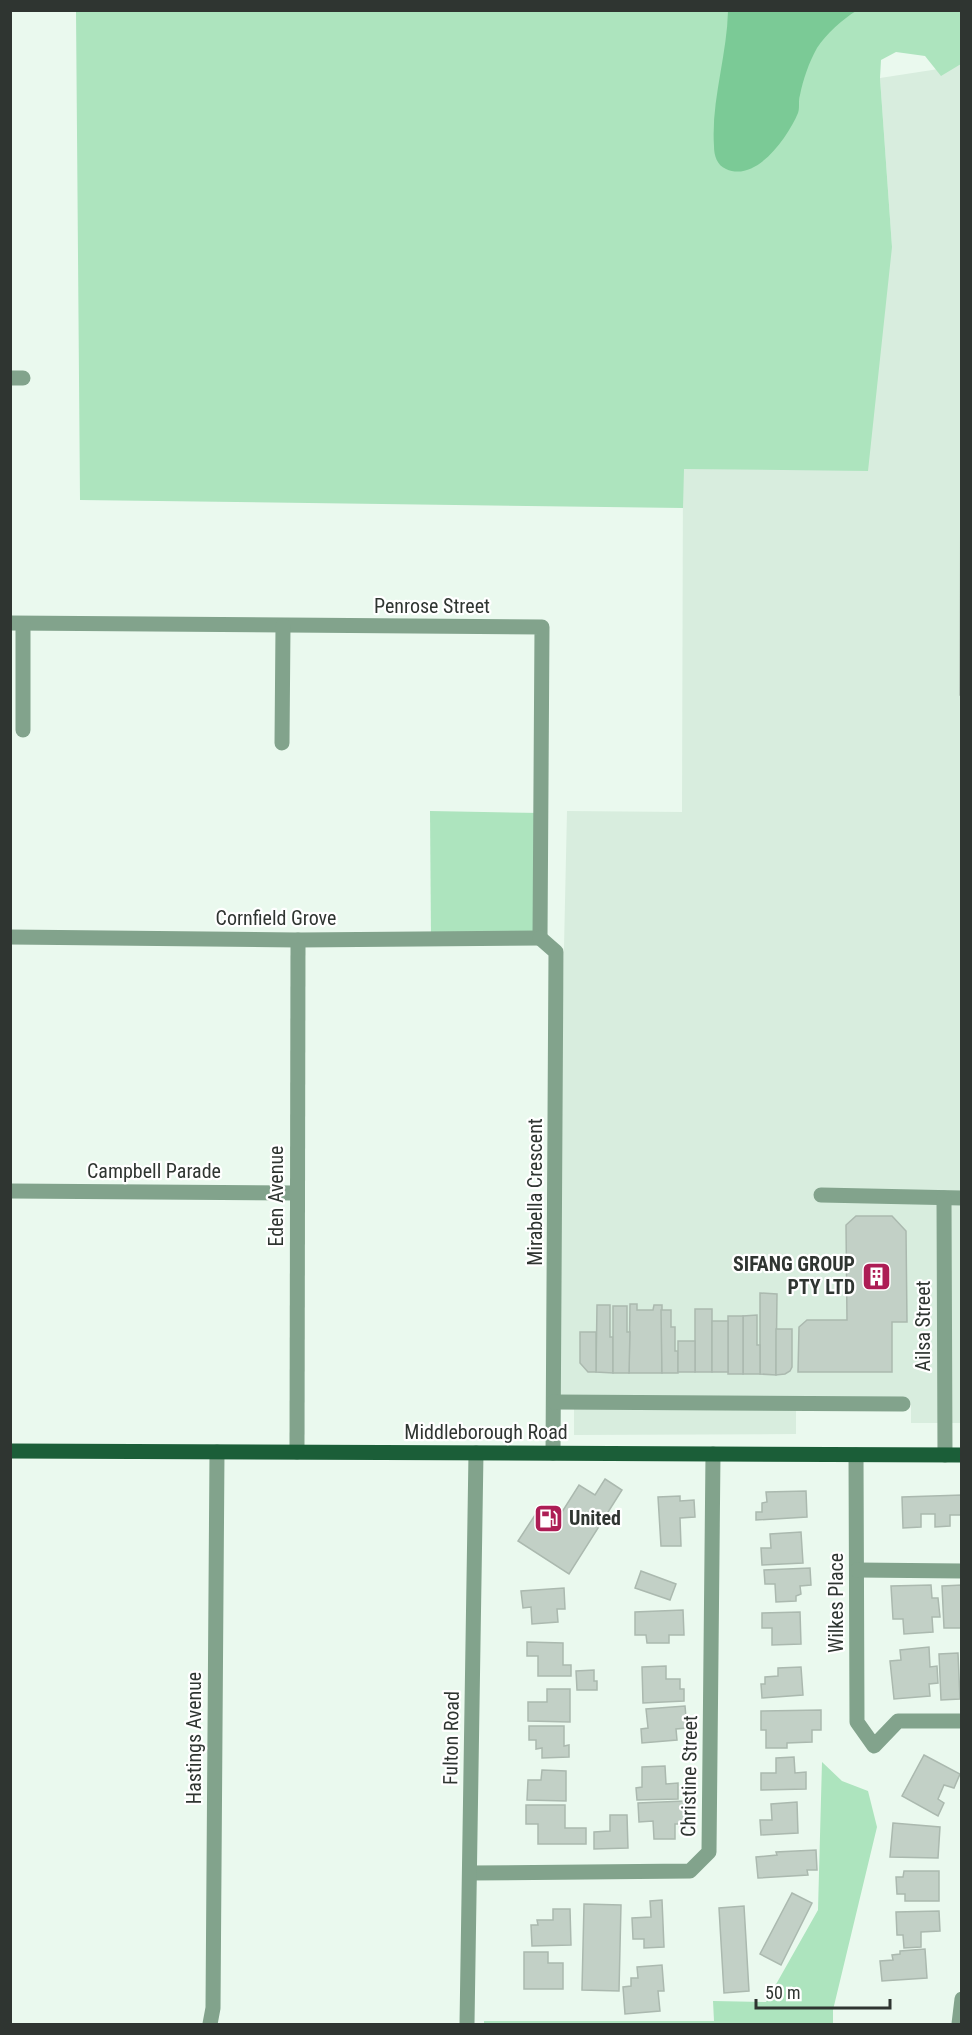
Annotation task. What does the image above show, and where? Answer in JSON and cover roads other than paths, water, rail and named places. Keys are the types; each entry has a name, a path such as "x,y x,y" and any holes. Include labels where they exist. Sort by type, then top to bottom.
{"main road":[{"name":"Middleborough Road","path":"10,1451 962,1455"}],"street":[{"name":"Penrose Street","path":"17,624 542,627 540,938"},
{"path":"17,624 23,730"},
{"path":"282,743 283,626"},
{"name":"Cornfield Grove","path":"10,937 298,940 540,938"},
{"name":"Mirabella Crescent","path":"540,938 556,952 553,1453"},
{"name":"Eden Avenue","path":"297,1452 298,940"},
{"name":"Campbell Parade","path":"10,1191 297,1193"},
{"path":"820,1195 962,1198"},
{"name":"Ailsa Street","path":"944,1198 945,1455"},
{"path":"554,1402 903,1404"},
{"name":"Hastings Avenue","path":"210,2025 213,2008 217,1452"},
{"name":"Fulton Road","path":"466,2025 476,1453"},
{"name":"Christine Street","path":"470,1873 690,1870 709,1852 713,1454"},
{"name":"Wilkes Place","path":"856,1455 857,1722 874,1746 898,1721 962,1721"},
{"path":"857,1570 962,1571"},
{"path":"959,2025 962,1999"}],"place":[{"name":"SIFANG GROUP PTY LTD","path":"876,1276"},
{"name":"United","path":"548,1518"}]}
